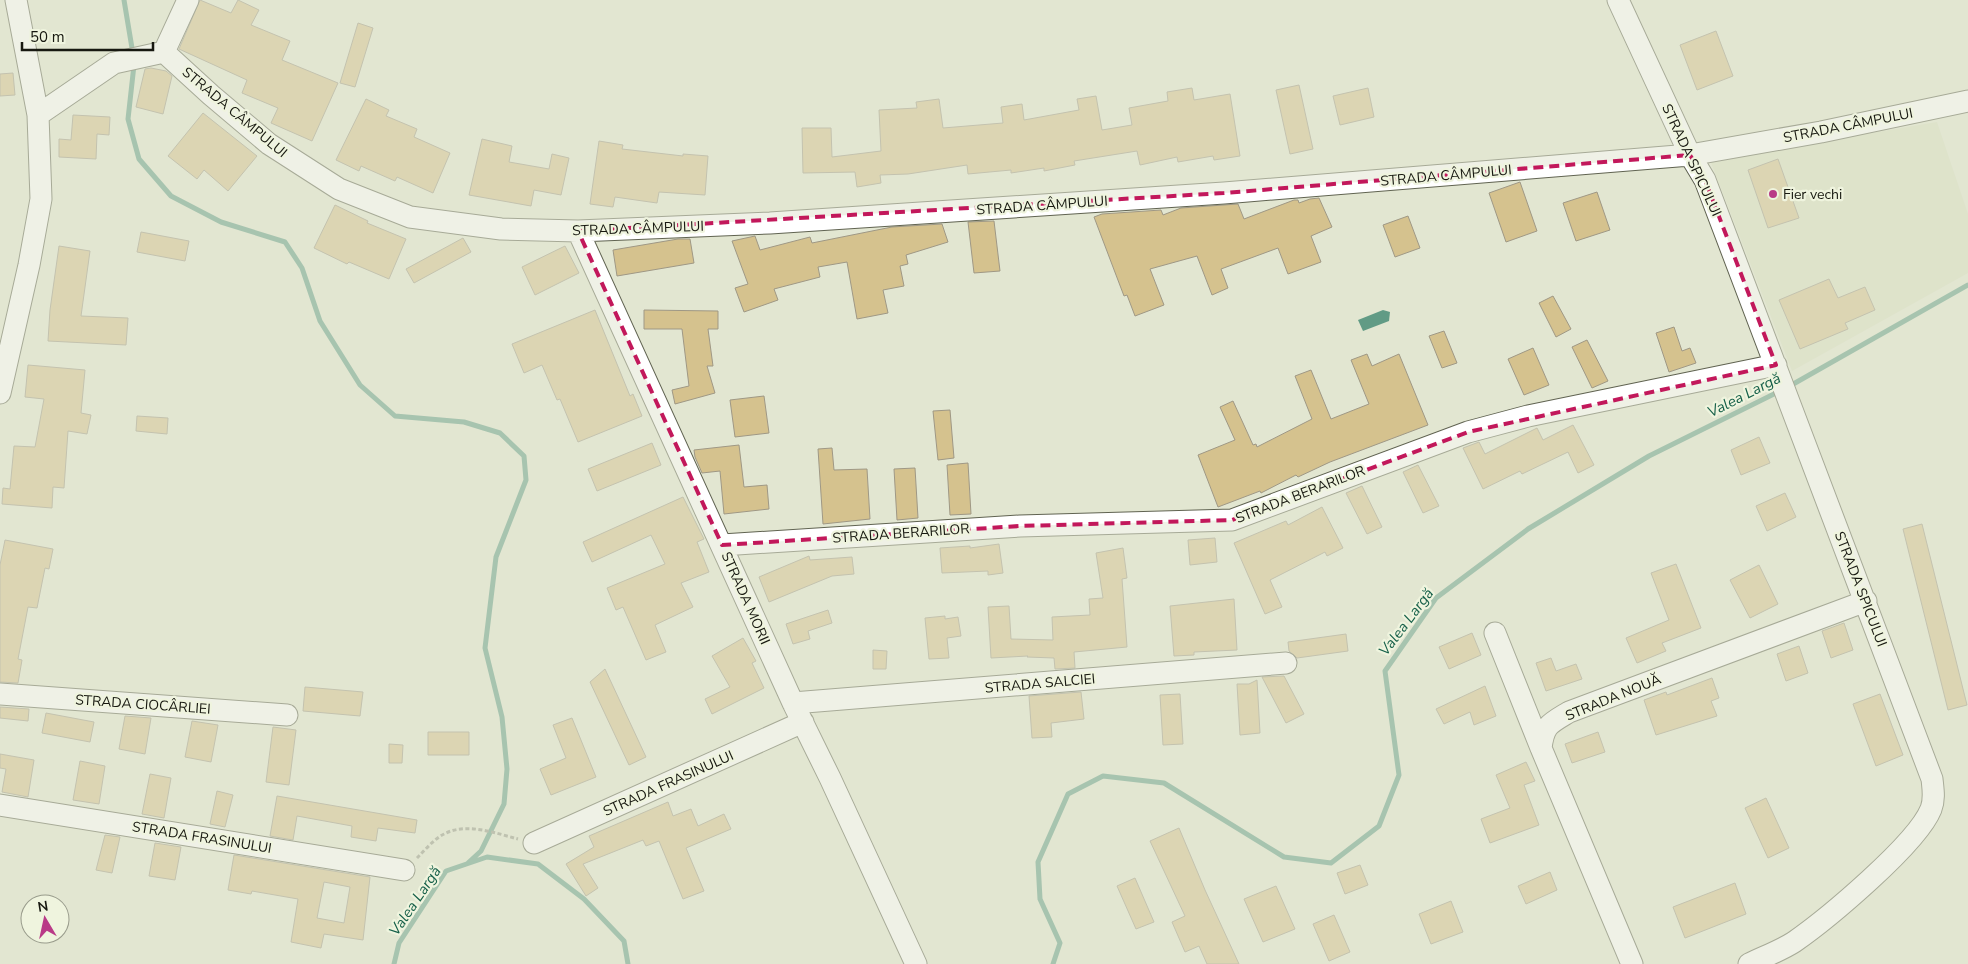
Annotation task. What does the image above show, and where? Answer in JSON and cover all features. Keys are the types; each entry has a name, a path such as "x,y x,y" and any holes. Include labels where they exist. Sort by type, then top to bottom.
{"street":[{"path":"0,393 29,265 41,199 38,115 16,0"},
{"path":"38,115 82,83 114,63 155,54 188,0"},
{"name":"STRADA SPICULUI","path":"1618,0 1690,154 1705,180 1790,399 1932,779 1934,797 1931,810 1914,834 1874,875 1793,943 1749,964"},
{"name":"STRADA CÂMPULUI","path":"155,54 211,95 269,144 339,189 410,217 501,228 578,232 770,223 1224,194 1690,154 1821,132 1968,100"},
{"name":"STRADA MORII","path":"578,232 793,703 916,964"},
{"name":"STRADA BERARILOR","path":"722,545 1020,526 1232,520 1468,432 1528,416 1779,372"},
{"name":"STRADA NOUĂ","path":"1541,748 1544,731 1552,722 1569,712 1866,602"},
{"path":"1495,632 1541,748 1632,964"},
{"name":"STRADA SALCIEI","path":"793,703 1286,663"},
{"name":"STRADA CIOCÂRLIEI","path":"0,694 287,714"},
{"name":"STRADA FRASINULUI","path":"534,843 803,722"},
{"name":"STRADA FRASINULUI","path":"0,805 404,870"}],"path":[{"path":"404,870 444,834 472,828 500,834"}],"highlighted area":[{"path":"1690,155 1705,180 1776,365 1468,432 1232,520 1020,526 722,545 578,231 1224,193"}],"shaded area":[{"path":"1937,122 1968,214 1968,273 1792,371 1710,160"},
{"path":"1383,310 1390,312 1389,321 1363,331 1358,320"}],"building":[{"path":"200,0 231,13 238,0 259,10 251,25 290,41 282,60 338,83 312,141 271,123 278,108 242,93 247,80 179,49"},
{"path":"358,23 373,28 355,87 340,83"},
{"path":"1716,31 1733,76 1697,90 1680,45"},
{"path":"151,68 166,71 172,76 163,114 136,107 145,69"},
{"path":"13,73 15,95 0,96 0,74"},
{"path":"1299,85 1313,149 1290,154 1276,90"},
{"path":"1192,88 1194,100 1230,94 1240,156 1214,160 1213,156 1178,162 1177,157 1140,165 1137,151 1074,161 1075,165 1044,171 1044,168 1011,173 1011,170 968,174 967,165 908,174 880,175 881,183 857,187 855,172 803,173 802,128 831,128 832,157 881,151 879,110 917,108 916,102 939,99 943,128 1003,123 1001,107 1022,104 1024,120 1079,110 1077,99 1096,96 1102,130 1132,125 1129,108 1168,101 1167,92"},
{"path":"1368,88 1374,117 1340,125 1333,96"},
{"path":"366,99 389,110 386,116 417,129 414,137 450,153 433,193 397,177 395,181 361,166 359,171 336,160"},
{"path":"203,113 257,156 228,191 204,170 197,179 168,156"},
{"path":"73,115 110,117 109,135 97,134 96,159 59,157 59,139 71,140"},
{"path":"482,139 512,146 509,162 549,169 552,154 569,158 561,195 534,190 531,206 469,195"},
{"path":"599,141 623,145 622,149 683,156 683,154 708,156 705,195 659,192 657,203 615,197 613,207 590,204"},
{"name":"Fier vechi","path":"1778,159 1799,218 1768,228 1748,170"},
{"path":"1520,182 1537,231 1506,242 1489,193"},
{"path":"1597,192 1610,230 1576,241 1563,203"},
{"path":"1319,198 1332,227 1311,236 1321,262 1288,274 1278,248 1221,269 1228,288 1212,295 1197,256 1150,269 1164,305 1135,316 1127,295 1124,296 1094,217 1102,214 1161,210 1163,215 1181,208 1238,204 1244,219 1294,200 1298,200 1299,203"},
{"path":"335,205 368,221 367,223 406,239 389,279 349,262 347,264 314,248"},
{"path":"1408,216 1420,248 1395,257 1383,225"},
{"path":"994,221 1000,271 974,273 968,222"},
{"path":"942,224 948,242 906,255 908,264 900,266 904,286 883,290 888,313 857,319 847,262 818,267 820,277 774,289 778,300 744,312 735,288 748,284 732,241 755,236 760,250 810,237 812,243 892,227"},
{"path":"141,232 189,241 185,261 137,252"},
{"path":"463,238 471,252 414,283 406,269"},
{"path":"678,239 690,239 694,263 617,276 613,250"},
{"path":"59,246 90,251 81,316 128,318 126,345 48,341 50,310"},
{"path":"565,246 579,273 535,295 522,267"},
{"path":"1829,279 1838,298 1865,287 1875,310 1845,323 1848,329 1800,349 1779,300"},
{"path":"1553,296 1571,329 1556,337 1539,303"},
{"path":"595,310 630,396 633,394 642,416 578,442 560,399 557,400 542,365 524,373 512,344"},
{"path":"644,310 718,311 718,329 708,329 713,366 707,366 715,393 675,404 672,390 689,386 682,329 644,329"},
{"path":"1674,327 1682,351 1690,348 1696,363 1669,372 1656,333"},
{"path":"1444,331 1457,363 1442,368 1429,336"},
{"path":"1587,340 1608,381 1592,388 1572,347"},
{"path":"1533,348 1549,385 1524,395 1508,359"},
{"path":"1367,354 1372,366 1399,354 1428,425 1330,462 1298,477 1296,475 1261,493 1260,491 1218,507 1198,455 1235,440 1220,407 1233,401 1253,445 1256,444 1257,447 1312,419 1295,376 1311,370 1331,419 1369,404 1351,360"},
{"path":"28,365 85,370 81,413 91,415 87,434 68,431 64,488 53,487 52,508 2,504 3,488 10,489 14,446 35,447 44,399 25,397"},
{"path":"764,396 769,433 735,437 730,400"},
{"path":"950,410 954,458 938,460 933,411"},
{"path":"137,416 168,418 167,434 136,431"},
{"path":"1573,425 1594,465 1578,473 1568,452 1522,474 1520,471 1483,489 1463,448 1479,442 1485,454 1537,428 1543,440"},
{"path":"1759,437 1770,463 1741,475 1731,450"},
{"path":"652,443 661,465 597,491 588,469"},
{"path":"739,445 744,487 767,485 769,509 724,514 720,471 702,473 695,457 694,450"},
{"path":"832,448 834,470 867,469 870,519 823,524 818,449"},
{"path":"968,463 971,514 950,515 947,465"},
{"path":"1418,465 1439,506 1423,513 1403,472"},
{"path":"915,468 918,518 897,520 894,469"},
{"path":"1362,486 1382,527 1367,534 1346,493"},
{"path":"1785,493 1796,517 1767,531 1756,506"},
{"path":"683,497 704,539 697,542 709,572 681,583 693,607 655,625 666,652 646,660 623,607 616,610 607,588 665,564 651,535 592,562 583,542"},
{"path":"1322,507 1343,548 1327,556 1325,552 1270,580 1282,607 1265,614 1234,543 1286,521 1288,525"},
{"path":"1922,524 1967,705 1948,710 1903,529"},
{"path":"1215,538 1217,562 1190,565 1188,540"},
{"path":"5,540 53,549 49,569 45,568 37,608 28,607 18,659 22,660 18,683 0,682 0,565"},
{"path":"999,544 1003,573 988,575 988,571 942,573 940,548 970,546 970,548"},
{"path":"1123,548 1127,578 1122,579 1127,647 1074,652 1075,668 1055,669 1054,658 1028,656 991,658 988,607 1009,606 1011,639 1053,640 1052,617 1090,615 1089,599 1103,598 1096,553"},
{"path":"809,556 810,560 852,557 854,574 832,576 769,602 759,577"},
{"path":"1676,564 1701,628 1662,643 1666,651 1637,663 1626,638 1669,620 1651,573"},
{"path":"1759,565 1778,604 1750,618 1730,580"},
{"path":"1234,599 1237,650 1194,652 1194,655 1174,656 1170,606"},
{"path":"828,610 832,623 808,631 810,639 793,644 786,624"},
{"path":"945,616 945,619 958,617 961,636 947,638 949,658 929,659 925,618"},
{"path":"1844,623 1853,650 1831,658 1822,631"},
{"path":"1472,633 1481,655 1449,669 1439,647"},
{"path":"1346,634 1348,651 1297,658 1289,651 1288,642"},
{"path":"743,638 756,661 752,663 764,688 712,714 705,699 730,687 712,656"},
{"path":"1799,646 1808,673 1786,681 1777,654"},
{"path":"873,650 887,651 886,669 873,669"},
{"path":"1551,658 1556,671 1576,664 1582,679 1546,691 1536,663"},
{"path":"605,669 646,757 629,765 590,682"},
{"path":"1284,676 1304,714 1286,723 1262,677"},
{"path":"1712,678 1719,698 1711,701 1717,716 1656,735 1644,700 1666,692 1667,695"},
{"path":"1257,680 1260,733 1240,735 1237,684 1249,684"},
{"path":"1485,686 1496,716 1474,725 1470,712 1444,724 1436,709"},
{"path":"305,687 363,692 360,716 303,711"},
{"path":"1081,692 1084,719 1051,723 1052,737 1032,738 1029,696"},
{"path":"1180,694 1183,744 1163,745 1160,695"},
{"path":"1880,694 1903,755 1876,766 1853,704"},
{"path":"0,707 29,709 28,721 0,718"},
{"path":"46,713 94,722 90,742 42,733"},
{"path":"125,716 151,718 145,754 119,749"},
{"path":"572,718 596,777 551,795 540,769 566,758 553,725"},
{"path":"192,721 218,725 211,762 185,757"},
{"path":"273,727 296,730 289,785 266,782"},
{"path":"428,732 469,732 469,755 428,755"},
{"path":"1598,732 1605,752 1572,763 1565,744"},
{"path":"389,744 403,745 402,763 389,763"},
{"path":"0,754 34,760 28,797 2,792 6,769 0,768"},
{"path":"80,761 105,766 99,804 73,800"},
{"path":"1526,762 1535,781 1524,785 1539,825 1490,843 1481,819 1510,808 1496,775"},
{"path":"150,774 171,778 164,818 142,814"},
{"path":"217,791 233,795 225,827 210,824"},
{"path":"277,796 417,820 415,833 378,828 376,841 351,837 352,826 297,816 293,840 270,836"},
{"path":"1766,798 1789,848 1768,858 1745,808"},
{"path":"668,802 673,816 691,809 698,826 724,814 731,829 686,848 704,891 683,899 659,841 646,846 643,840 583,864 598,888 586,896 566,864 594,847 589,836"},
{"path":"1179,828 1239,964 1207,964 1199,946 1185,952 1172,922 1185,916 1150,841"},
{"path":"105,835 120,837 112,873 96,870"},
{"path":"155,843 181,847 175,880 149,876"},
{"path":"234,855 370,877 363,940 324,934 321,948 291,942 298,899 252,891 251,894 228,890","holes":["324,882 350,887 344,923 317,918"]},
{"path":"1360,865 1368,885 1345,894 1337,873"},
{"path":"1550,872 1557,890 1526,904 1518,886"},
{"path":"1135,878 1154,922 1136,929 1117,886"},
{"path":"1735,883 1746,914 1685,938 1673,907"},
{"path":"1276,886 1295,929 1263,942 1244,899"},
{"path":"1451,901 1463,932 1431,944 1419,914"},
{"path":"1334,915 1350,952 1329,961 1313,924"}],"waterway":[{"path":"124,0 133,54"},
{"path":"134,65 128,119 139,159 171,196 221,222 285,242 302,268 320,321 360,385 395,416 464,422 500,433 524,456 526,480 496,557 485,648 502,717 507,769 504,804 481,851 468,863"},
{"name":"Valea Largă","path":"1788,387 1968,285"},
{"name":"Valea Largă","path":"1053,964 1060,943 1040,899 1038,862 1068,794 1103,776 1164,783 1284,857 1331,863 1379,826 1399,775 1385,671 1436,598 1528,529 1649,456 1780,391"},
{"name":"Valea Largă","path":"394,964 399,943 446,871 487,857 538,864 584,899 624,941 628,964"}],"place":[{"name":"Fier vechi","path":"1773,194"}]}
